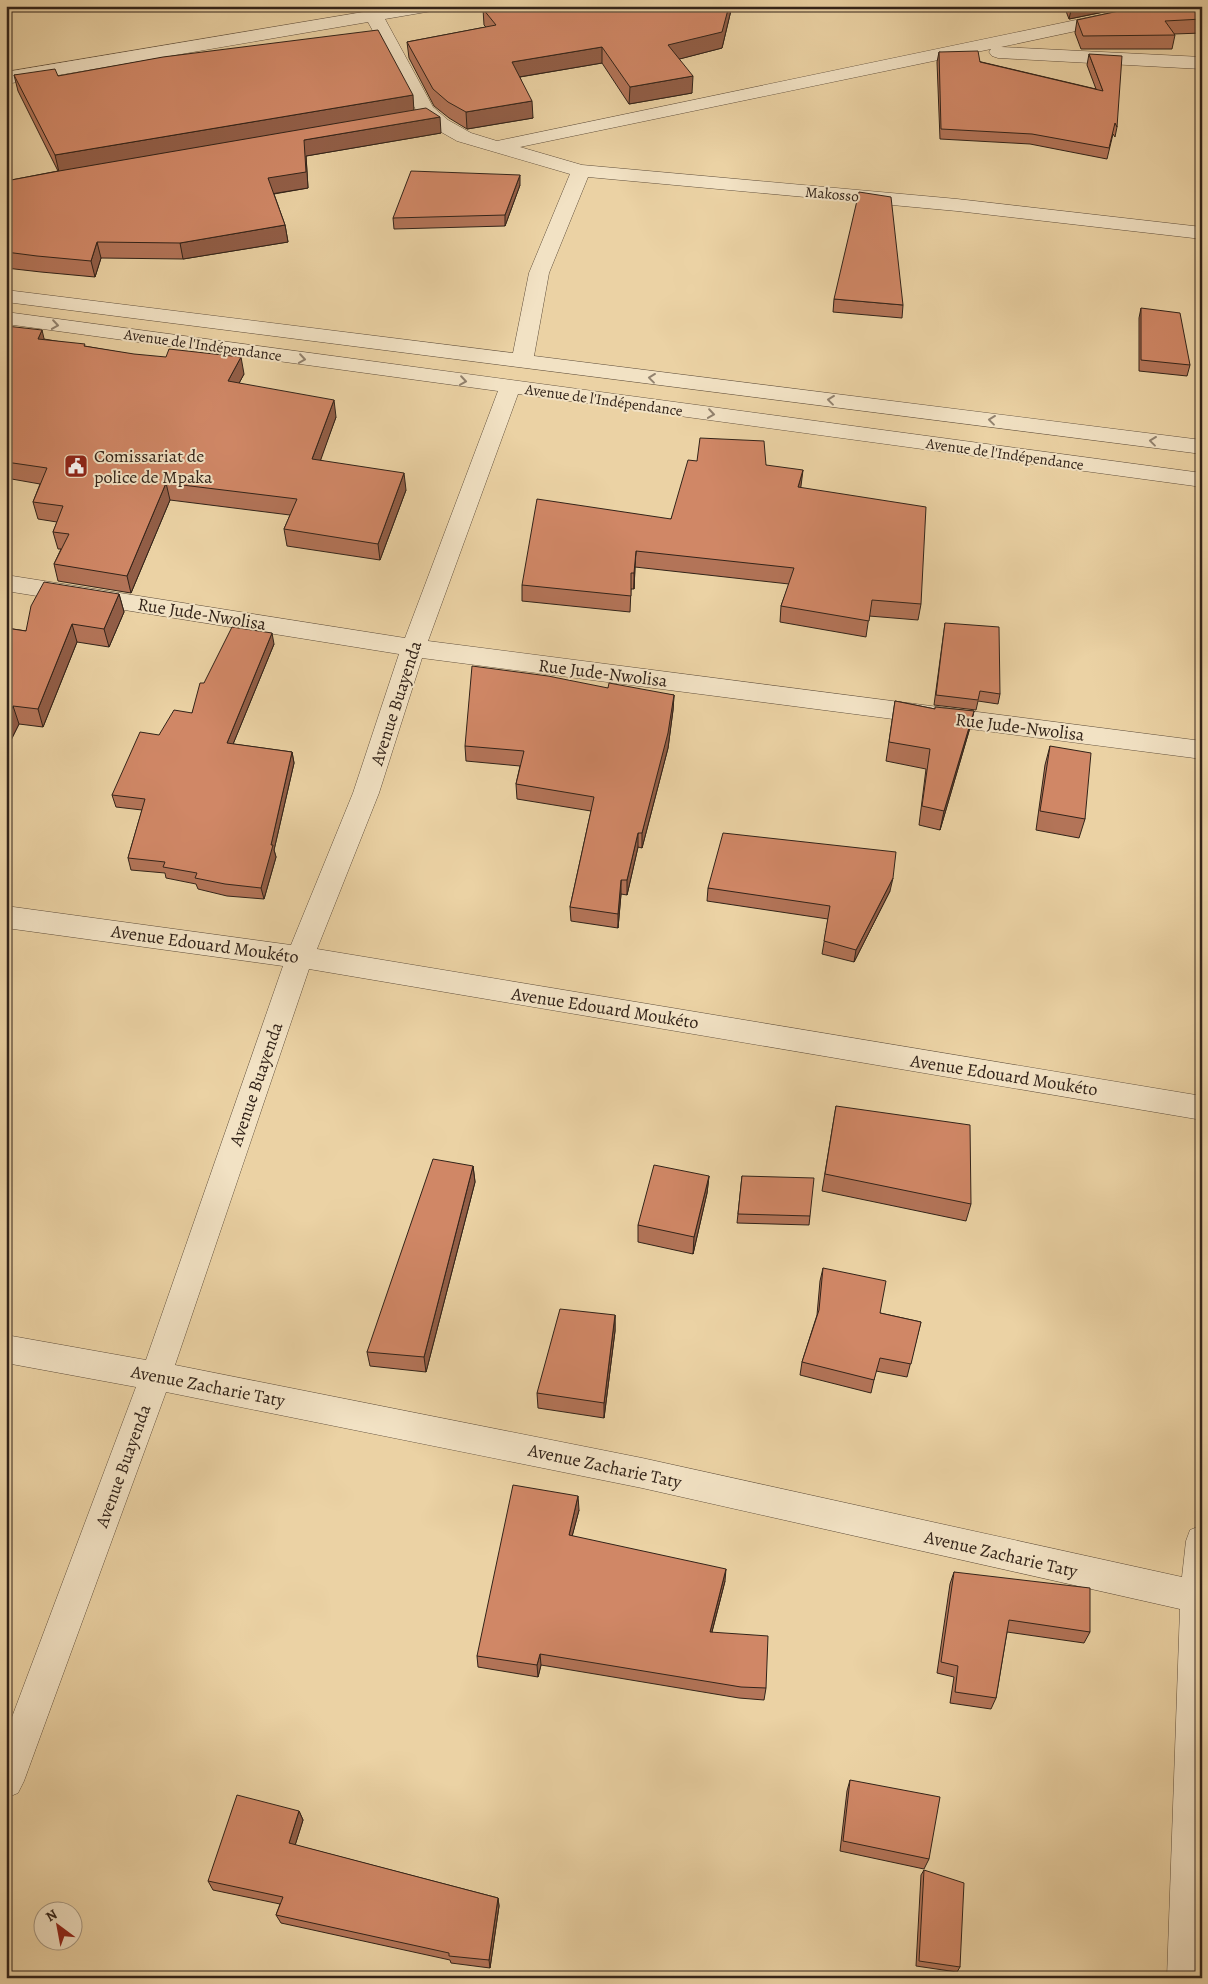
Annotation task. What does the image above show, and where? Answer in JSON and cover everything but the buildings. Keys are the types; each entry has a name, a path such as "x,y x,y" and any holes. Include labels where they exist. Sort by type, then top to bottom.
{"street":[{"path":"6,78 432,6"},
{"path":"494,147 1170,6"},
{"path":"374,16 425,110 432,116"},
{"path":"961,50 1202,63"},
{"path":"412,119 432,116"},
{"name":"Makosso","path":"432,116 464,137 581,171 957,205 1202,233"},
{"path":"522,362 539,273 581,171"},
{"name":"Avenue de l'Indépendance","path":"6,296 1202,447"},
{"name":"Avenue de l'Indépendance","path":"6,318 510,388 1202,480"},
{"name":"Avenue Buayenda","path":"6,1781 156,1376 300,957 366,793 413,648 510,388"},
{"name":"Rue Jude-Nwolisa","path":"6,583 413,648 1202,750"},
{"name":"Avenue Edouard Moukéto","path":"6,918 300,957 1202,1108"},
{"name":"Avenue Zacharie Taty","path":"6,1349 156,1376 642,1473 1199,1598"},
{"path":"1186,1978 1202,1542"}],"place":[{"name":"Comissariat de police de Mpaka","path":"76,466"}]}
